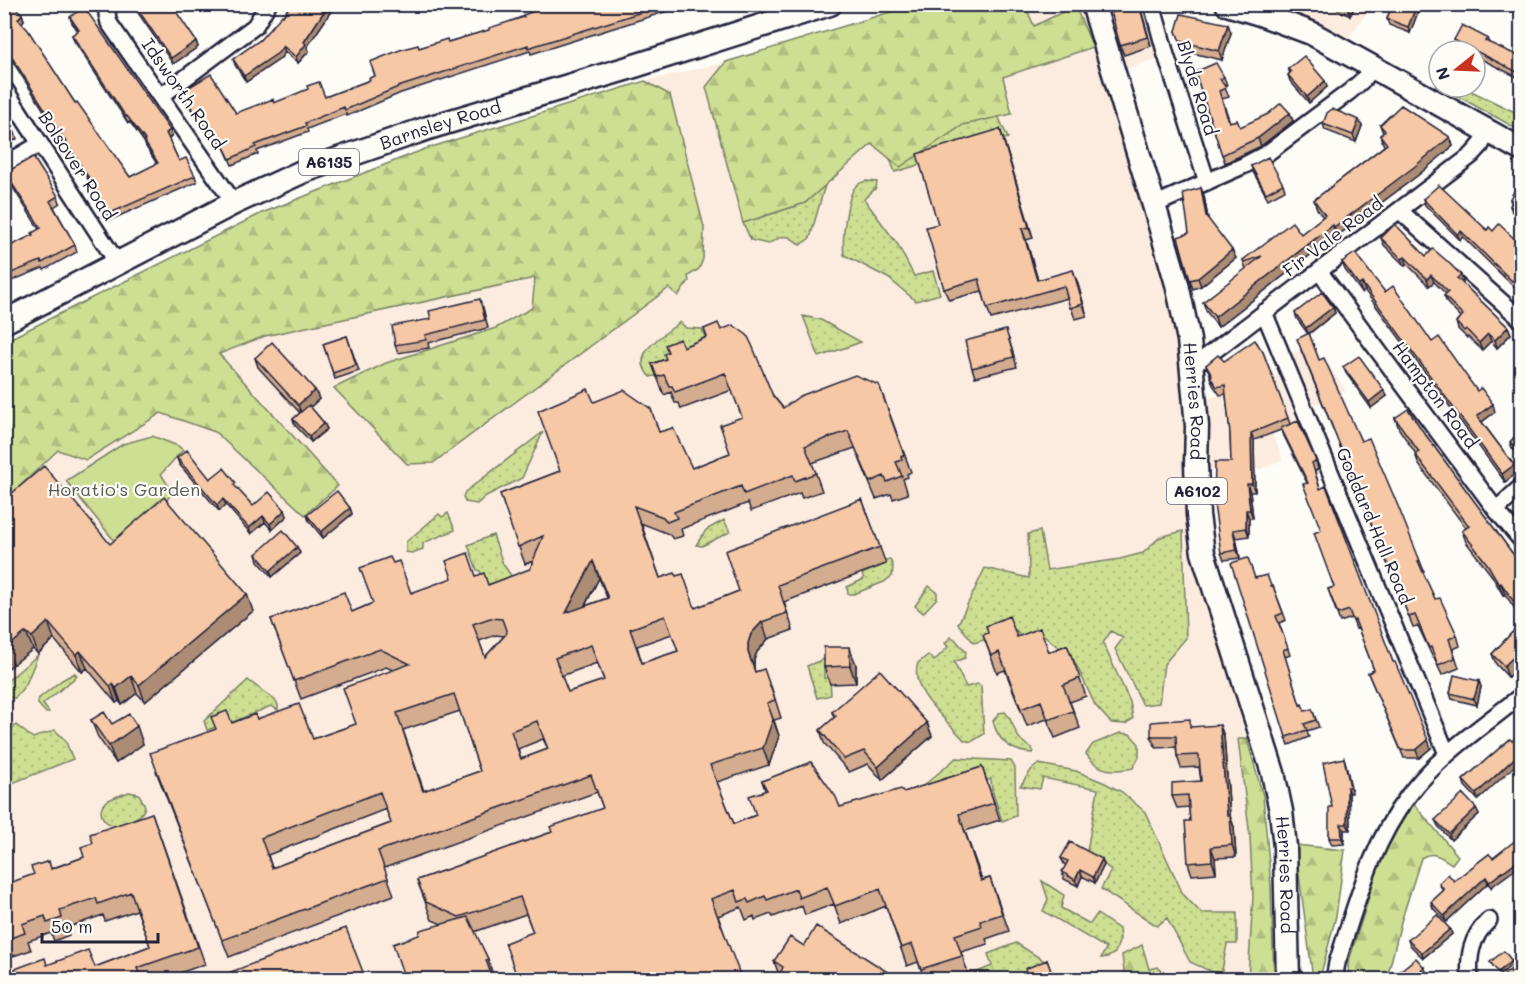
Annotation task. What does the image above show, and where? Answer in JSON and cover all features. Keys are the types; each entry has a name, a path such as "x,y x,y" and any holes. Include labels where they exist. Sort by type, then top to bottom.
{"main road":[{"name":"Barnsley Road","path":"4,322 234,203 304,171 365,149 830,4"},
{"name":"Herries Road","path":"1093,4 1177,284 1189,340 1197,426 1197,484 1203,553 1273,773 1281,811 1285,847 1288,980"},
{"path":"1227,4 1311,33 1521,150"}],"street":[{"name":"Idsworth Road","path":"109,4 107,14 109,23 234,203"},
{"path":"161,96 255,26 268,4"},
{"name":"Blyde Road","path":"1152,4 1207,182"},
{"path":"1154,205 1245,165 1291,137 1364,79 1373,67"},
{"name":"Bolsover Road","path":"4,88 118,264"},
{"name":"Fir Vale Road","path":"1192,362 1202,360 1477,151 1487,131"},
{"path":"4,165 40,144"},
{"path":"1400,211 1521,320"},
{"name":"Hampton Road","path":"1319,271 1496,510 1521,540"},
{"name":"Goddard Hall Road","path":"1264,312 1448,754"},
{"path":"1496,510 1521,486"},
{"path":"1334,980 1337,963 1371,861 1385,831 1409,795 1448,754 1521,695"},
{"path":"1470,980 1468,962 1472,944 1480,929 1489,920"}],"shaded area":[{"path":"913,5 1076,5 1093,21 1180,331 1198,571 1263,796 1271,886 1274,979 5,980 5,341 262,213 425,149 645,81 726,62"},
{"path":"1103,5 1146,5 1162,57 1122,70"},
{"path":"1258,5 1372,5 1349,37"},
{"path":"1313,344 1322,370 1330,367 1346,391 1314,405 1292,354"},
{"path":"1278,374 1297,423 1272,433 1283,460 1260,469 1204,469 1204,399 1254,388 1258,383"}],"green space":[{"path":"913,5 1025,5 1034,26 1075,6 1093,47 1003,77 1012,114 963,125 900,167 872,144 805,203 743,223 706,87 726,62"},
{"path":"645,81 670,95 704,227 703,259 699,269 688,276 689,281 678,296 669,288 433,463 407,464 334,388 386,363 496,328 532,308 535,278 265,336 219,354 338,486 305,515 215,432 161,413 86,460 58,450 5,500 5,341 262,213 425,149"},
{"path":"978,91 991,100 1008,138 895,172 890,159"},
{"path":"1463,99 1487,99 1521,115 1521,131"},
{"path":"866,181 877,182 876,188 864,199 898,245 914,276 933,271 940,294 916,301 888,278 844,255 844,229 850,198 857,185"},
{"path":"825,185 810,238 800,245 788,237 781,237 768,244 751,240 743,223 805,203"},
{"path":"803,316 821,320 861,342 819,357"},
{"path":"680,322 686,328 702,329 711,354 661,375 650,377 644,368 645,353 657,339"},
{"path":"543,432 522,478 486,496 477,504 465,502 463,497 465,492"},
{"name":"Horatio's Garden","path":"152,436 183,450 161,474 173,493 121,549 66,481 123,444"},
{"path":"448,513 455,530 423,543 423,549 412,553 406,552 406,542 439,514 442,517"},
{"path":"724,520 730,532 702,546 696,545 706,530"},
{"path":"1040,531 1047,570 1120,559 1143,553 1160,537 1183,531 1186,638 1164,664 1159,703 1143,705 1115,649 1123,638 1111,631 1103,643 1130,702 1133,719 1125,724 1111,723 1095,705 1074,660 1045,636 1023,642 1016,630 974,643 958,624 985,568 1029,578 1028,534"},
{"path":"493,535 503,564 512,577 486,587 468,545"},
{"path":"890,559 893,566 892,576 884,582 854,594 848,594 847,587 864,579 862,574 885,564 885,560"},
{"path":"929,586 937,592 937,598 923,613 915,606"},
{"path":"951,637 966,652 965,658 954,662 966,687 978,684 981,686 984,734 971,742 964,740 931,704 919,684 916,673 918,663 928,655 934,661 948,647 945,643"},
{"path":"843,651 824,667 824,678 830,678 831,695 817,698 807,666"},
{"path":"38,655 26,684 15,698 5,697 5,681"},
{"path":"75,673 77,676 43,704 49,712 46,713 38,704 38,699"},
{"path":"248,680 276,701 278,710 271,706 221,727 207,730 204,721"},
{"path":"1005,712 1017,735 1032,748 1033,753 1012,748 998,735 993,721 999,713"},
{"path":"16,725 33,738 55,730 65,740 73,759 5,786 5,737"},
{"path":"1120,733 1130,734 1139,744 1139,757 1133,768 1106,769 1096,764 1086,754 1093,744"},
{"path":"1238,739 1247,739 1263,796 1271,886 1274,979 1248,979 1253,897 1250,837"},
{"path":"956,758 1011,761 1015,768 1016,816 1002,821 992,790 991,779 925,801 921,788"},
{"path":"1039,764 1076,771 1122,792 1145,812 1183,894 1201,913 1237,913 1237,944 1227,944 1221,976 1190,962 1167,918 1157,926 1101,889 1111,870 1087,851 1098,789 1043,778 1040,789 1020,786 1032,769"},
{"path":"129,792 139,794 145,806 144,809 135,818 120,824 110,824 102,816 102,808 107,801"},
{"path":"1412,802 1458,856 1452,864 1433,855 1421,858 1401,922 1387,979 1349,979 1348,964 1388,836"},
{"path":"1295,845 1345,850 1336,916 1320,978 1313,979"},
{"path":"1042,881 1064,895 1061,908 1090,924 1097,914 1119,929 1120,939 1115,953 1101,958 1106,948 1043,911 1048,899"},
{"path":"1016,943 1046,962 1025,975 1027,979 977,979 975,973 992,966 988,954"},
{"path":"1142,945 1149,969 1158,967 1169,979 1125,979 1122,955"}],"building":[{"path":"4,4 12,4 22,14 18,19 28,30 75,103 77,102 130,177 158,163 145,140 126,117 72,35 79,30 70,17 84,7 170,130 166,133 179,161 186,158 195,176 108,214 96,189 4,45"},
{"path":"134,4 171,4 196,41 171,58"},
{"path":"291,4 329,4 296,57 283,46 278,53 244,76 233,59 260,40"},
{"path":"554,4 667,4 528,48 528,45 398,87 345,110 344,107 305,123 306,126 255,145 256,147 230,159 220,139 217,140 211,128 207,131 181,92 211,74 236,113 273,99 274,103 319,82 325,97 370,80 369,78 375,76 370,62 418,45 419,48 447,39 448,42 489,30 489,28 524,17 523,15"},
{"path":"1109,4 1139,4 1148,37 1120,45"},
{"path":"1392,4 1417,4 1408,27 1387,19"},
{"path":"1181,14 1228,24 1219,51 1180,41 1176,31"},
{"path":"1462,25 1487,38 1486,39 1455,39"},
{"path":"1487,42 1521,57 1521,74 1487,57"},
{"path":"1304,56 1325,81 1307,97 1288,75 1291,72 1288,69"},
{"path":"1216,63 1224,77 1220,79 1226,88 1219,91 1229,122 1237,120 1240,127 1268,114 1281,103 1290,113 1258,138 1222,155 1195,72"},
{"path":"1401,105 1450,137 1414,167 1334,227 1333,225 1215,317 1203,302 1262,256 1244,262 1243,260 1292,222 1301,234 1325,215 1314,200 1387,144 1380,135 1385,131 1380,125"},
{"path":"1332,109 1359,120 1353,135 1323,124 1327,113"},
{"path":"4,117 15,133 4,139"},
{"path":"1000,129 1029,227 1022,229 1037,280 1073,270 1083,304 1070,308 1064,286 987,308 979,279 944,289 926,227 938,224 917,154"},
{"path":"33,157 58,196 50,201 75,245 42,263 41,261 4,276 4,249 33,235 32,233 41,228 5,173"},
{"path":"1268,157 1283,184 1266,193 1251,166"},
{"path":"1521,178 1521,213 1510,206 1513,201 1510,199"},
{"path":"1439,185 1487,230 1489,227 1493,231 1499,224 1521,245 1521,288 1461,231 1457,234 1423,199"},
{"path":"1201,188 1206,216 1232,250 1198,278 1190,280 1178,237 1189,233 1183,193"},
{"path":"1395,224 1426,256 1433,249 1447,261 1461,275 1457,278 1508,327 1495,340 1488,334 1479,343 1466,329 1464,331 1456,322 1463,315 1444,296 1448,292 1431,275 1427,279 1405,257 1402,259 1381,238"},
{"path":"1355,253 1385,292 1393,286 1432,342 1439,337 1477,391 1481,388 1493,404 1477,416 1514,465 1502,474 1362,283 1359,285 1342,262"},
{"path":"1322,292 1333,307 1306,328 1295,313"},
{"path":"480,299 485,320 425,335 426,340 395,345 392,326 431,319 429,311"},
{"path":"718,323 721,330 733,325 747,335 773,396 783,408 800,396 855,375 879,385 904,455 901,456 902,460 896,462 902,476 887,482 884,476 870,482 848,431 805,446 816,473 795,481 793,475 744,494 741,486 674,512 677,518 667,522 663,517 634,506 660,578 675,573 676,576 683,574 695,608 739,591 725,551 862,499 880,547 778,585 787,613 762,622 751,634 748,652 755,672 764,669 775,700 767,703 773,719 763,748 710,765 734,824 756,815 749,796 767,790 762,781 811,762 836,797 840,807 901,789 904,792 982,767 994,803 959,814 981,881 990,878 1002,914 980,921 982,926 955,935 962,956 921,969 912,944 901,948 880,889 835,906 827,887 799,898 796,889 767,900 765,896 749,903 747,899 739,902 735,890 711,899 741,977 734,980 518,980 505,943 533,932 520,897 459,917 426,902 417,880 552,832 550,827 603,808 591,775 378,851 388,878 222,940 150,753 216,729 211,717 227,711 232,723 255,714 257,719 299,704 313,739 356,724 343,688 410,664 380,649 294,681 271,619 344,592 352,612 373,603 360,568 390,557 393,563 399,561 411,593 452,578 446,561 468,553 476,576 484,573 488,585 530,569 543,536 518,547 500,494 560,471 538,411 588,389 594,402 624,390 651,409 659,432 673,428 692,468 730,453 720,425 742,417 725,373 675,392 664,375 657,377 652,364 666,359 664,354 668,352 665,345 680,339 683,347 707,337 704,329","holes":["593,561 608,598 566,613","665,616 678,651 642,663 630,629","490,618 502,619 507,633 485,657 473,624","591,645 604,680 568,692 555,658","454,694 480,771 423,791 397,713","537,721 548,749 521,759 511,731","380,792 391,823 272,868 261,838"]},
{"path":"1006,330 1014,357 972,368 965,341"},
{"path":"1309,333 1319,360 1324,358 1361,441 1369,438 1420,561 1418,561 1435,599 1440,598 1457,635 1449,639 1455,658 1438,665 1415,615 1409,617 1297,339"},
{"path":"347,336 356,365 333,373 323,344"},
{"path":"1255,340 1263,352 1288,418 1251,433 1252,484 1247,484 1250,510 1246,510 1246,528 1233,530 1237,550 1221,553 1214,504 1215,462 1231,462 1230,433 1225,385 1217,387 1206,365 1218,355 1224,361"},
{"path":"272,342 315,390 298,405 255,358"},
{"path":"1359,356 1384,390 1369,402 1343,367"},
{"path":"309,405 324,423 309,436 293,419"},
{"path":"1408,409 1521,565 1521,612 1462,531 1469,526 1415,454 1419,452 1395,418"},
{"path":"1298,421 1316,461 1312,463 1320,489 1326,486 1393,662 1395,662 1428,740 1416,750 1401,750 1368,673 1374,670 1355,620 1353,621 1349,610 1338,614 1328,589 1334,587 1314,533 1321,530 1303,484 1308,483 1281,428"},
{"path":"1521,430 1521,451 1510,442"},
{"path":"187,450 210,479 224,468 236,483 234,485 253,506 269,492 285,510 270,524 263,516 249,528 223,499 217,505 177,458"},
{"path":"44,466 110,544 164,497 247,594 139,685 131,676 116,688 113,684 110,686 80,651 76,655 48,622 32,637 26,632 4,650 4,500"},
{"path":"337,491 350,508 321,532 307,515"},
{"path":"283,530 297,547 270,571 256,554"},
{"path":"1248,558 1255,578 1267,575 1273,586 1283,613 1276,616 1288,648 1283,650 1300,705 1302,704 1305,711 1312,709 1316,720 1304,724 1307,730 1286,737 1231,563"},
{"path":"1009,616 1017,637 1040,628 1049,652 1067,645 1080,678 1063,685 1073,711 1048,720 1041,701 1021,709 999,652 991,656 983,635 988,633 986,626"},
{"path":"1521,623 1521,650 1504,666 1492,654"},
{"path":"824,647 849,647 850,666 824,667"},
{"path":"880,670 927,723 878,767 864,751 844,759 820,730 836,716 832,712"},
{"path":"1454,675 1479,681 1474,699 1450,693"},
{"path":"104,712 112,724 129,714 137,726 109,746 91,720"},
{"path":"1190,719 1190,727 1220,725 1227,815 1230,815 1232,845 1211,847 1212,861 1188,863 1185,821 1190,821 1188,795 1172,796 1172,783 1201,781 1199,755 1177,756 1176,736 1151,736 1151,722"},
{"path":"1521,733 1521,752 1476,794 1463,780 1510,739 1512,741"},
{"path":"1344,758 1350,787 1347,787 1347,824 1341,824 1342,838 1329,838 1329,807 1332,807 1323,763"},
{"path":"1463,794 1476,808 1449,834 1435,820"},
{"path":"152,813 198,947 137,968 139,973 122,980 4,980 4,973 45,958 47,965 88,950 95,967 150,946 131,892 98,904 96,898 60,910 62,918 47,923 45,916 22,924 25,933 4,938 4,885 34,874 31,867 49,861 51,869 84,857 81,847 93,843 90,834"},
{"path":"1521,836 1521,858 1489,882 1486,877 1444,916 1431,902 1444,890 1439,883 1448,874 1454,881 1489,854 1493,858"},
{"path":"1070,842 1102,859 1093,877 1080,870 1075,880 1062,872 1068,861 1061,858"},
{"path":"1437,915 1450,929 1422,953 1408,940"},
{"path":"468,917 488,959 486,960 493,980 405,980 393,944 419,935 420,930"},
{"path":"816,926 889,973 885,980 780,980 779,976 783,967 774,961 790,937 804,946"},
{"path":"346,928 366,980 210,980"},
{"path":"1504,951 1512,961 1498,972 1490,962"},
{"path":"1416,958 1424,967 1421,970 1429,980 1406,980 1400,971"},
{"path":"1047,960 1052,974 1029,980 1025,969"},
{"path":"1511,969 1519,980 1499,980"}]}
